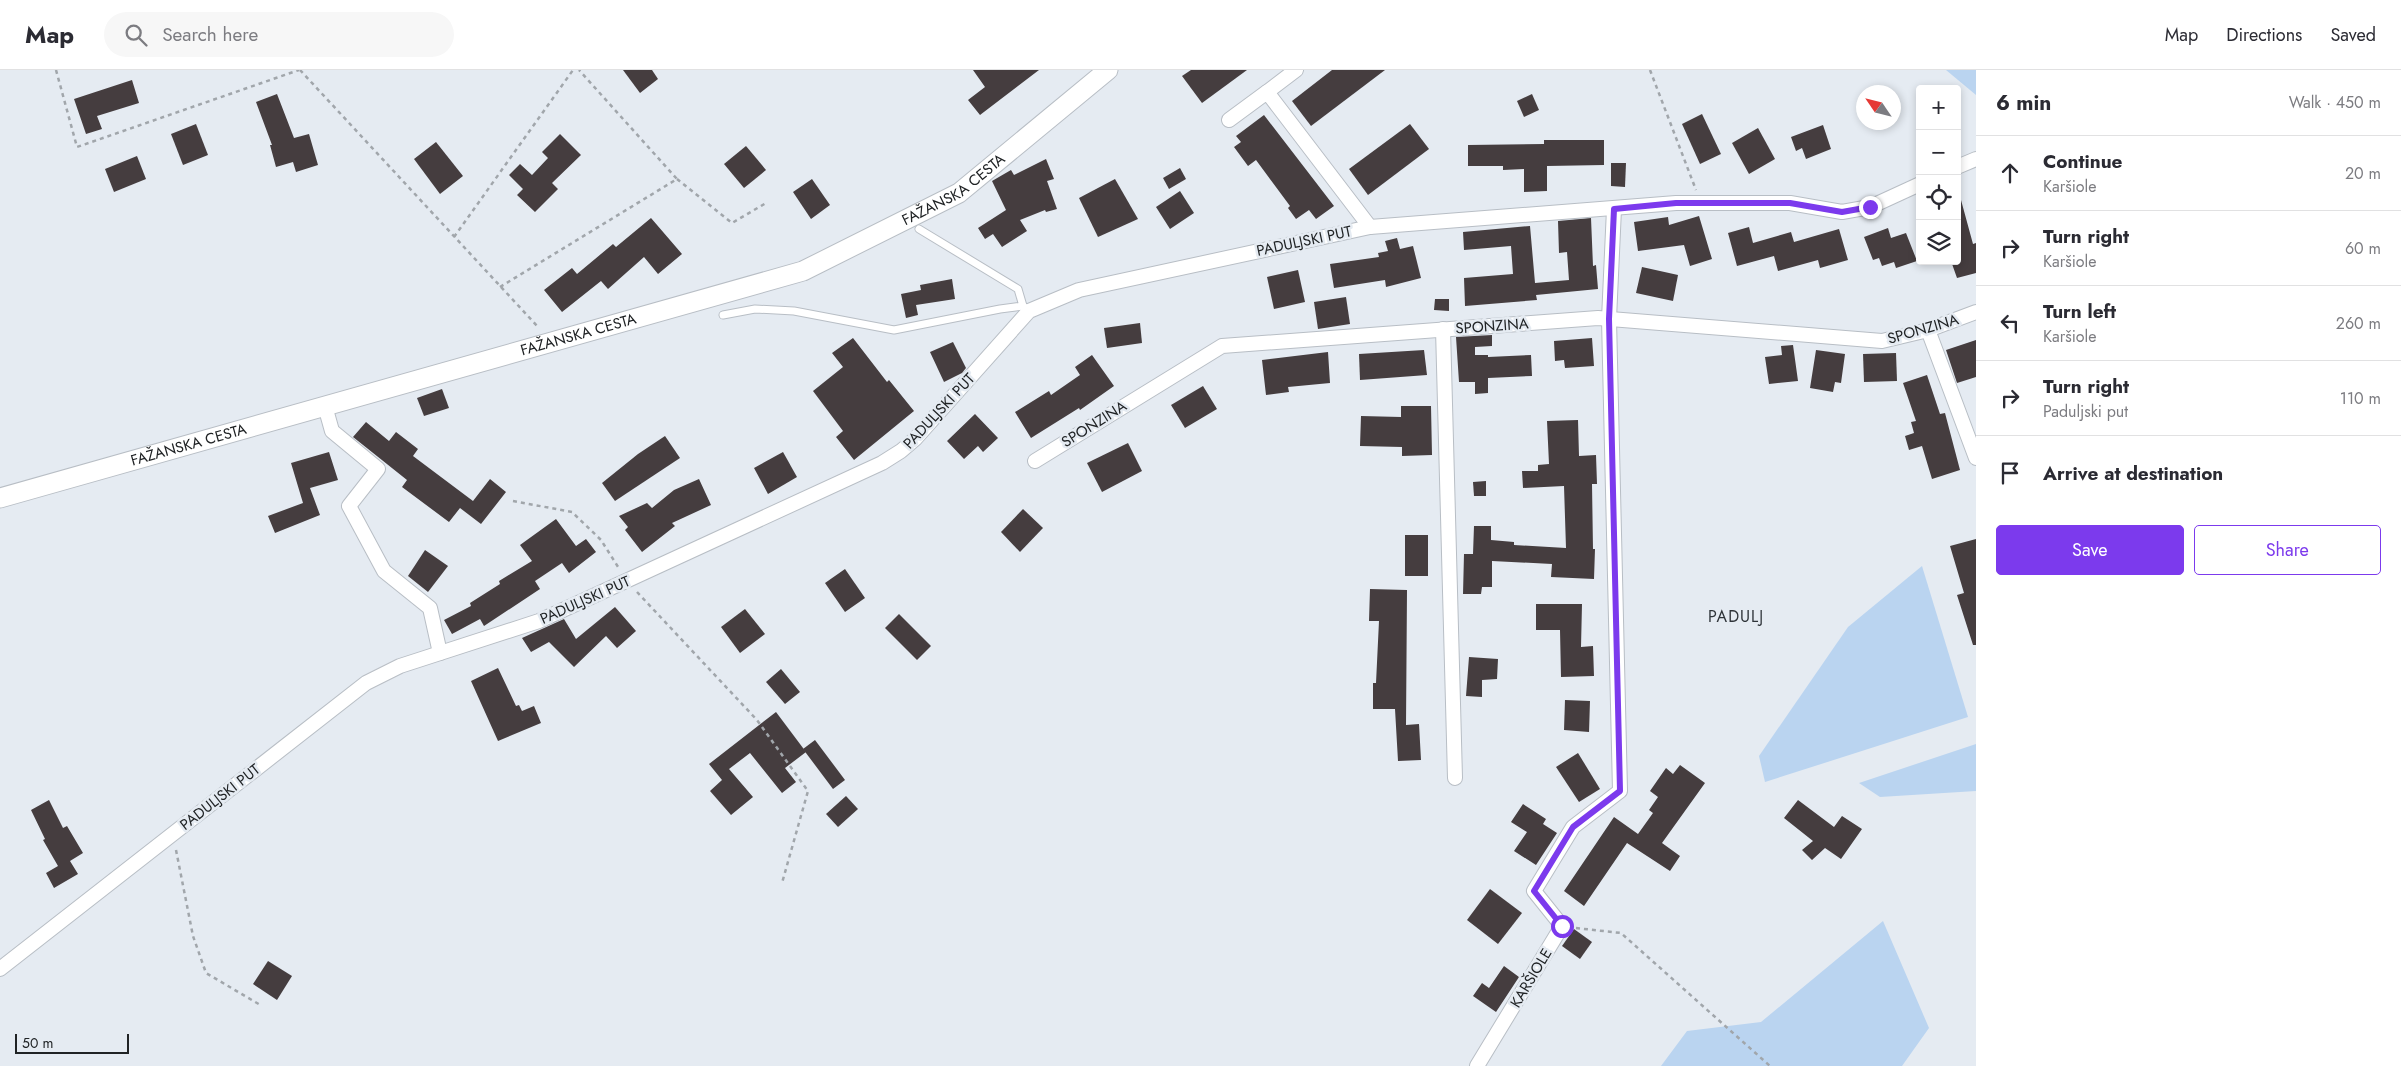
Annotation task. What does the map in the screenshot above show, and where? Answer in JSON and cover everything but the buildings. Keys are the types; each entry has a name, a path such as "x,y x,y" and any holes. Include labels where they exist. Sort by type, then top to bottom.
{"main road":[{"name":"FAŽANSKA CESTA","path":"0,498 803,271 959,193 1108,70"}],"street":[{"path":"1229,120 1296,70"},
{"path":"1267,92 1370,227"},
{"path":"1961,165 1976,159"},
{"name":"PADULJSKI PUT","path":"0,969 366,683 400,666 539,621 628,582 882,463 901,451 915,439 1026,308 1079,290 1370,227 1676,203 1790,203 1842,212 1870,207 1916,186"},
{"path":"1562,926 1534,891 1573,827 1620,791 1609,319 1614,209"},
{"name":"SPONZINA","path":"1035,461 1222,346 1609,319 1882,341 1928,330 1976,312"},
{"path":"1442,330 1455,778"},
{"path":"1928,330 1976,458"},
{"path":"325,406 332,431 378,468 349,506 384,570 430,608 440,653"},
{"name":"KARŠIOLE","path":"1478,1066 1562,926"}],"lane":[{"path":"723,315 755,309 794,311 894,330 1000,309 1026,308 1018,289 919,229"}],"path":[{"path":"56,70 77,148 300,70 552,342"},
{"path":"454,237 573,70"},
{"path":"579,70 677,179 732,223 766,203"},
{"path":"1650,70 1701,203"},
{"path":"500,287 677,179"},
{"path":"513,501 572,512 601,540 628,582 757,720 808,791 782,883"},
{"path":"173,834 193,936 206,974 262,1006"},
{"path":"1562,926 1621,933 1770,1066"}],"shaded area":[{"path":"1946,70 1976,70 1976,95"},
{"path":"1922,566 1968,717 1765,782 1759,756 1848,627"},
{"path":"1976,744 1976,791 1880,797 1859,783"},
{"path":"1883,921 1929,1028 1902,1066 1661,1066 1687,1031 1761,1022"}],"district":[{"name":"PADULJ","path":"1736,616"}],"route":[{"path":"1562,926 1534,891 1573,827 1620,791 1609,319 1614,209 1676,203 1790,203 1842,212 1870,207"}]}
